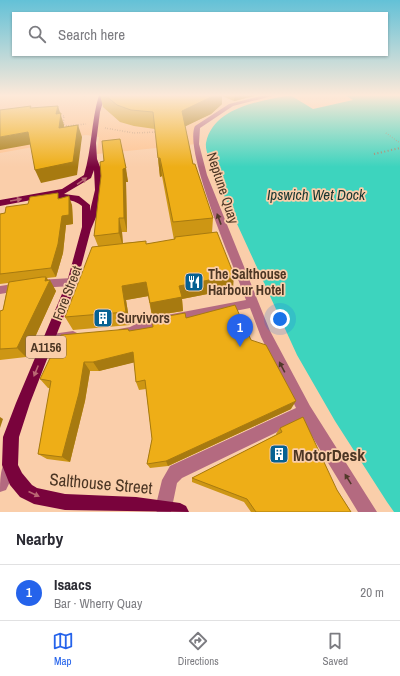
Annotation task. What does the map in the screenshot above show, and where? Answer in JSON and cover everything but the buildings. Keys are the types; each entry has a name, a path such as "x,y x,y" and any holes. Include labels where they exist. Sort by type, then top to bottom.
{"main road":[{"name":"Fore Street","path":"10,465 11,437 22,403 72,282 86,258 86,229 102,190 93,159 94,128 96,119"},
{"name":"A1156","path":"0,203 64,191 83,181 90,173 93,159"},
{"path":"32,198 61,196 74,197 82,200 86,205 86,229"},
{"name":"Salthouse Street","path":"10,465 16,479 26,491 34,496 91,508 136,505 172,510"}],"street":[{"name":"Neptune Quay","path":"207,119 197,127 196,144 203,175 224,240 265,333 306,410 368,512"},
{"path":"0,290 48,283 72,282"},
{"path":"109,334 132,332 146,324 253,303"},
{"path":"49,340 86,336"},
{"path":"172,510 170,480 176,472 306,410"},
{"name":"Fore Street","path":"0,484 10,465"}],"path":[{"path":"64,119 63,124 67,126 81,124"},
{"path":"94,128 103,127 134,133 157,132"},
{"path":"386,133 400,143"},
{"path":"374,154 400,148"}],"shaded area":[{"path":"0,119 210,119 197,127 196,144 97,154 99,137 86,135 55,140 55,143 0,153"}],"water":[{"name":"Ipswich Wet Dock","path":"221,119 400,119 400,512 394,512 387,502 335,421 297,355 211,167 206,143 210,131"}],"place":[{"name":"The Salthouse Harbour Hotel","path":"194,282"},
{"name":"Survivors","path":"103,318"},
{"name":"Isaacs","path":"240,347"},
{"name":"MotorDesk","path":"279,454"}]}
